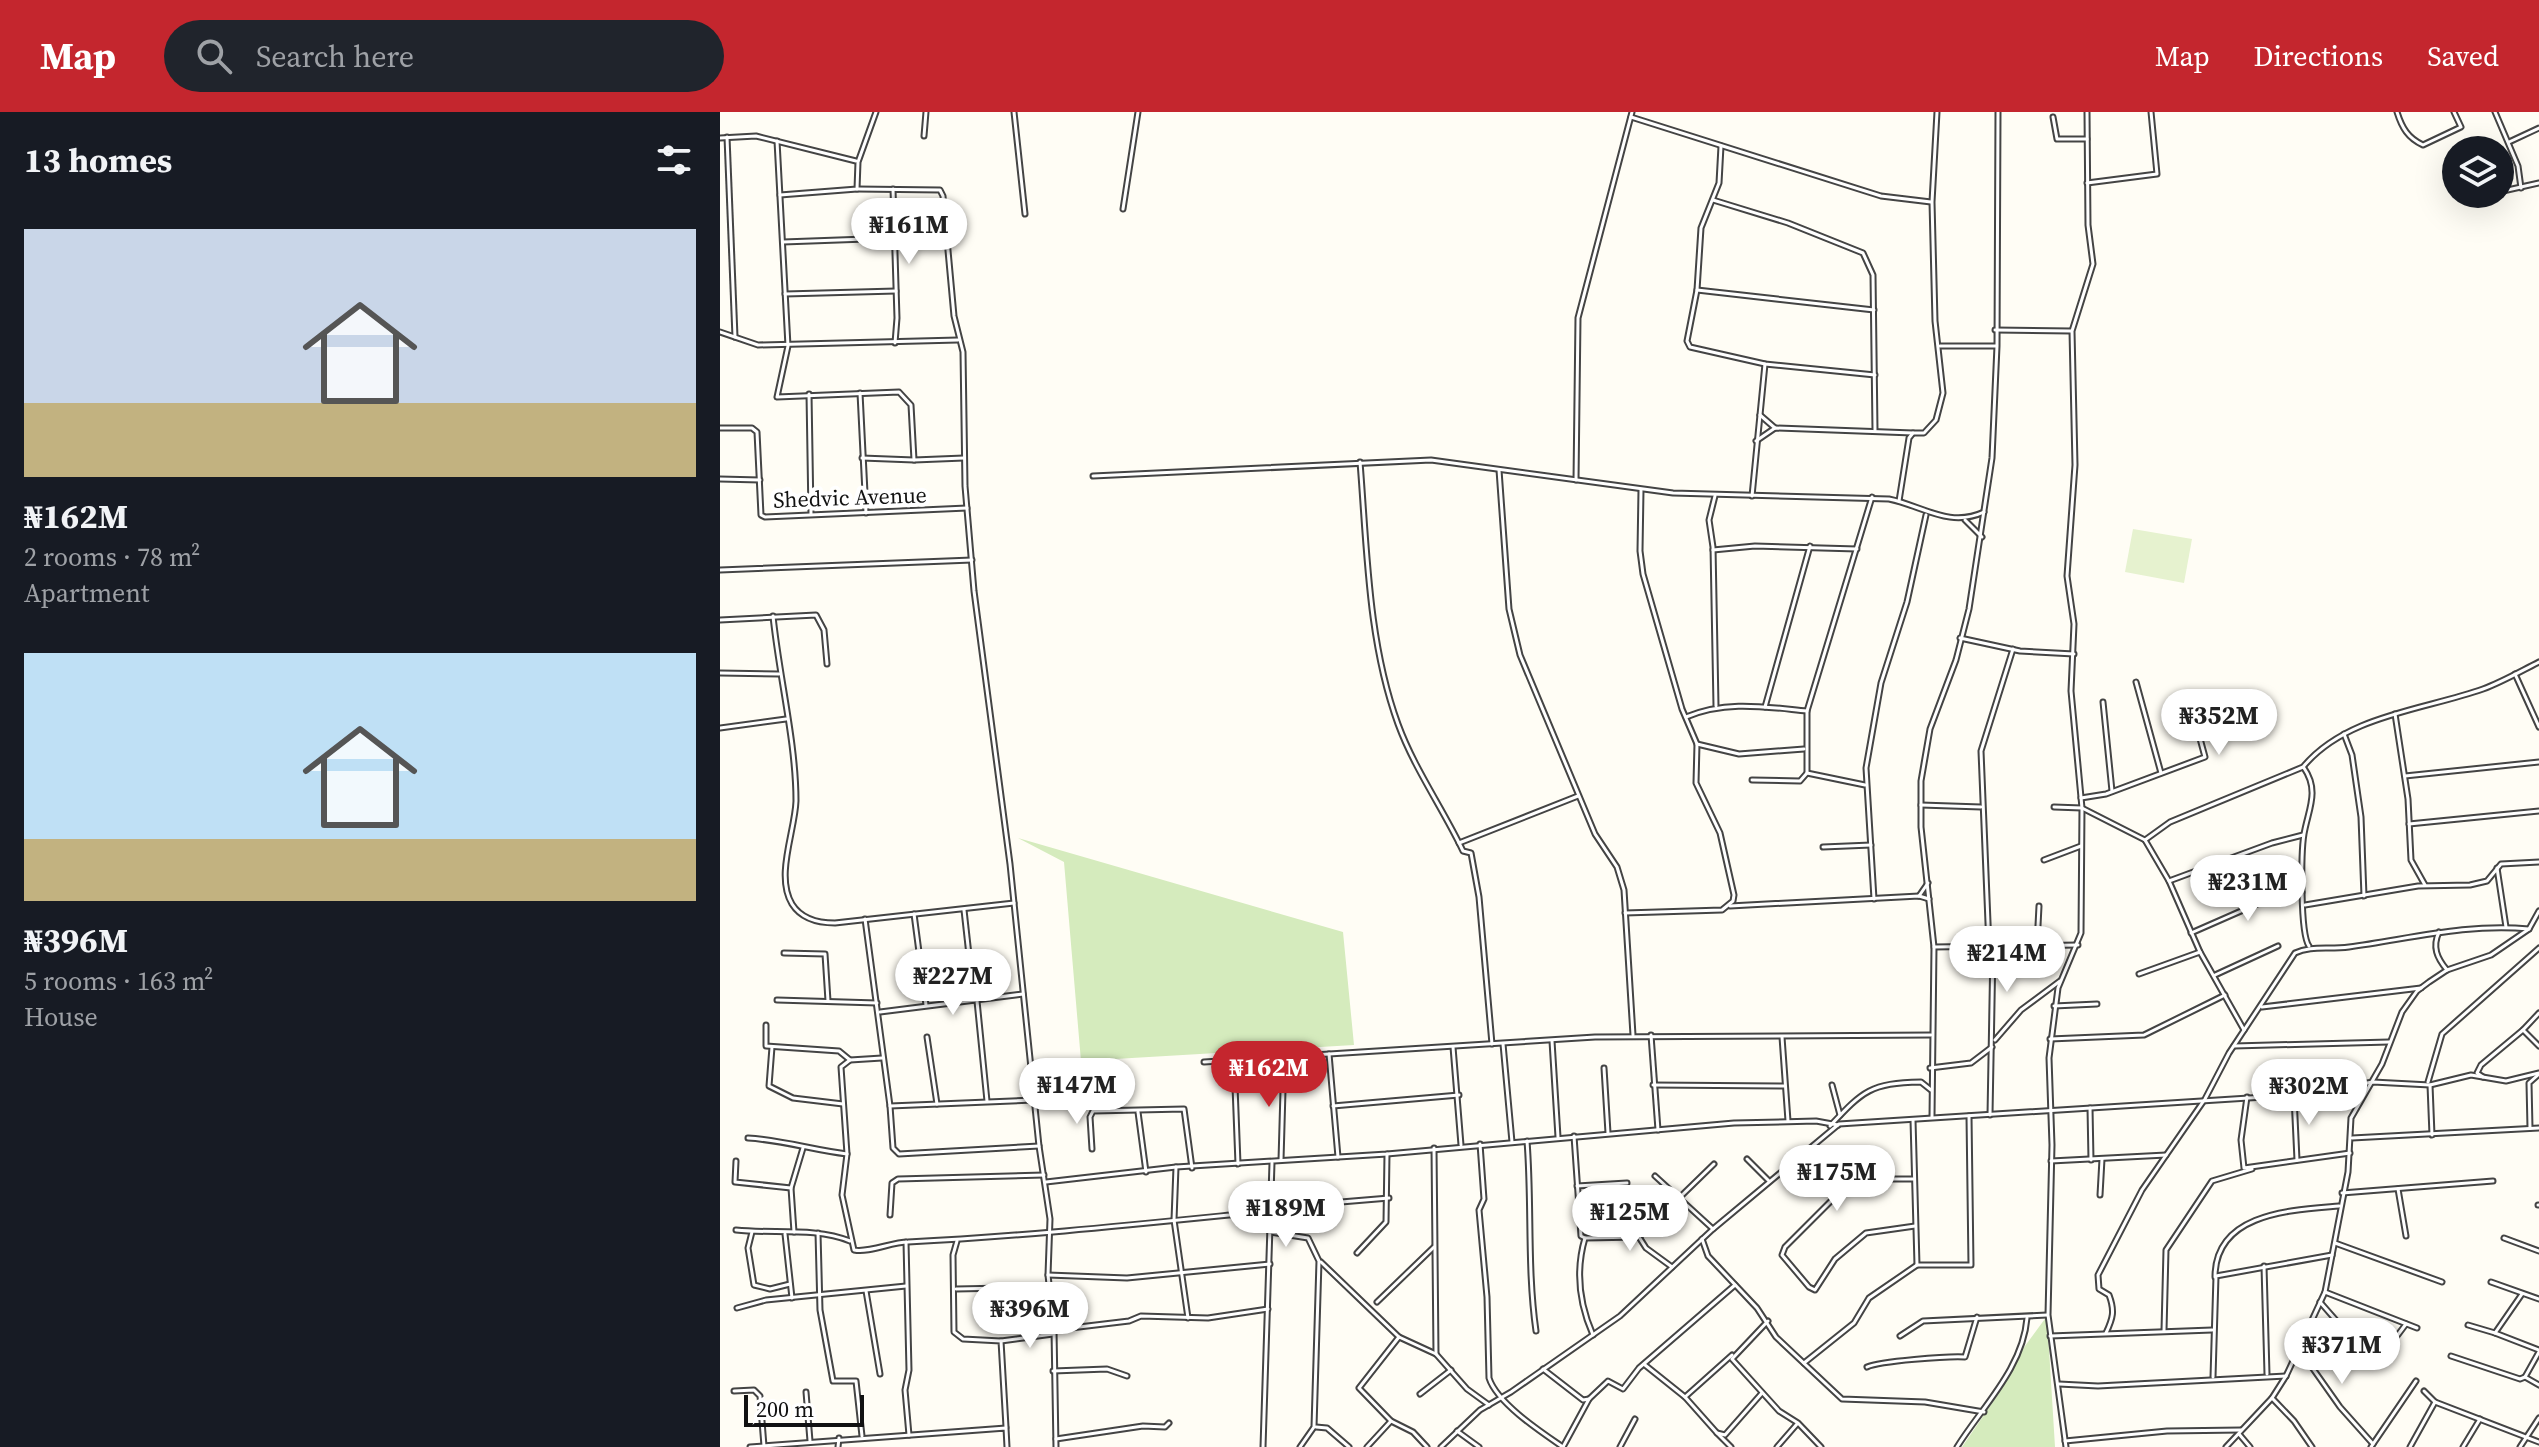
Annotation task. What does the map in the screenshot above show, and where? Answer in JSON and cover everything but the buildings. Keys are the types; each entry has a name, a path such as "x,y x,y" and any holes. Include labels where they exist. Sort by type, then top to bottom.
{"street":[{"path":"857,189 858,162 876,112"},
{"path":"924,136 926,112"},
{"path":"1014,112 1025,214"},
{"path":"1123,209 1138,112"},
{"path":"1756,441 1775,428 1924,433 1941,409 1932,202 1937,112"},
{"path":"1932,1117 1930,1068 1934,947 1921,805 1927,741 1960,638 1982,537 1992,458 1997,346 1998,112"},
{"path":"2066,1447 2048,1315 2050,1039 2058,988 2078,945 2082,846 2082,808 2071,691 2074,624 2067,576 2075,465 2072,331 2093,264 2088,242 2087,112"},
{"path":"2087,183 2157,174 2151,112"},
{"path":"2397,112 2401,125 2412,140 2423,145 2461,127 2454,112"},
{"path":"2495,112 2506,136"},
{"path":"1576,480 1576,343 1579,310 1618,153 1632,114 1721,146 1881,196 1932,202"},
{"path":"2053,117 2057,139 2087,139"},
{"path":"2514,140 2539,128"},
{"path":"720,138 742,134 858,162"},
{"path":"727,137 735,337"},
{"path":"777,141 788,346 777,397 899,392 911,405 914,460"},
{"path":"1721,146 1722,162 1713,200 1701,228 1697,290 1687,341 1690,347 1765,364 1875,375"},
{"path":"2514,161 2521,188"},
{"path":"2514,189 2539,183"},
{"path":"780,195 893,189 940,190 943,196 958,340 963,352 964,458 972,560 1051,1230 1048,1287 1054,1332 1056,1447"},
{"path":"893,189 895,343"},
{"path":"1713,200 1788,223 1863,253 1873,275 1875,430"},
{"path":"783,242 894,238"},
{"path":"1697,290 1874,310"},
{"path":"785,294 896,291"},
{"path":"1995,330 2072,331"},
{"path":"720,332 758,345 958,340"},
{"path":"1940,346 1997,346"},
{"path":"1752,496 1765,364"},
{"path":"860,393 866,513"},
{"path":"809,394 811,516"},
{"path":"1759,413 1775,428"},
{"name":"Shedvic Avenue","path":"720,428 752,428 757,432 761,515 773,519 967,508"},
{"path":"1899,501 1905,448 1913,433"},
{"path":"862,458 964,458"},
{"path":"1093,476 1431,460 1641,490 1716,495 1872,497 1899,501 1926,514 1965,520 1984,512"},
{"path":"1360,462 1374,618 1392,705 1399,728 1463,851 1471,853 1479,897 1492,1044"},
{"path":"1499,470 1514,633 1531,686 1559,743 1595,834 1617,867 1625,913 1633,1035"},
{"path":"720,479 760,480"},
{"path":"1641,490 1640,551 1643,574 1697,744 1694,776 1720,833 1734,895 1729,906"},
{"path":"1716,495 1709,520 1713,550 1716,706"},
{"path":"1752,780 1800,781 1807,773 1804,749 1807,711 1872,497"},
{"path":"1874,899 1866,768 1877,700 1907,602 1926,514"},
{"path":"1965,520 1982,537"},
{"path":"1713,550 1810,546 1858,549"},
{"path":"1765,707 1810,546"},
{"path":"720,570 972,560"},
{"path":"720,620 816,615 824,630 827,664"},
{"path":"773,616 796,798 786,872 791,903 798,912 819,923 1014,903"},
{"path":"1960,638 2013,649 2074,654"},
{"path":"1990,1115 1993,1042 1991,947 1981,751 2013,649"},
{"path":"2145,840 2170,822 2303,767 2312,756 2344,734 2395,714 2487,688 2539,662"},
{"path":"720,673 779,674"},
{"path":"2515,674 2537,716 2539,727"},
{"path":"2136,682 2161,773"},
{"path":"2081,798 2112,791 2205,757 2189,698"},
{"path":"2103,702 2112,791"},
{"path":"1686,717 1716,706 1807,711"},
{"path":"2395,714 2405,776 2411,860 2425,886"},
{"path":"720,728 786,719"},
{"path":"2344,734 2352,755 2361,817 2364,896"},
{"path":"1697,744 1739,754 1804,749"},
{"path":"2405,776 2539,762"},
{"path":"2303,767 2313,793 2303,835 2302,892 2305,905 2302,928 2309,946"},
{"path":"1807,773 1867,785"},
{"path":"1459,843 1580,795"},
{"path":"1921,805 1982,807"},
{"path":"2054,807 2082,808 2145,840 2169,881 2200,952 2244,1030"},
{"path":"2409,824 2539,811"},
{"path":"2169,881 2272,843 2303,835"},
{"path":"1823,847 1871,845"},
{"path":"2044,860 2082,846"},
{"path":"2305,905 2425,886 2443,888 2487,881 2497,868 2507,863 2539,862"},
{"path":"2497,868 2506,927"},
{"path":"1919,896 1928,883"},
{"path":"2191,933 2273,897 2302,892"},
{"path":"1625,913 1919,896 1929,899"},
{"path":"2037,945 2039,906"},
{"path":"964,910 987,1101"},
{"path":"2226,1447 2272,1398 2286,1376 2325,1292 2350,1153 2353,1113 2373,1082 2402,1012 2421,988 2447,970 2491,955 2529,929 2539,911"},
{"path":"914,914 926,1006"},
{"path":"865,919 880,1012 893,1148 899,1154 1039,1146"},
{"path":"2106,1333 2114,1317 2109,1295 2099,1289 2098,1275 2142,1190 2205,1099 2234,1046 2295,953 2309,946 2338,949 2439,932 2506,927 2529,929"},
{"path":"2439,932 2434,941 2436,951 2447,970"},
{"path":"1934,947 2078,945"},
{"path":"2215,975 2278,946"},
{"path":"2432,1135 2429,1083 2442,1034 2539,948"},
{"path":"2139,974 2200,952"},
{"path":"784,953 825,954 828,1001"},
{"path":"1930,1068 1971,1063 1990,1051 1993,1042 2021,1010 2062,979"},
{"path":"2049,989 2058,988"},
{"path":"2262,1007 2421,988"},
{"path":"880,1012 1024,994"},
{"path":"2050,1039 2144,1035 2225,995"},
{"path":"777,1000 877,1003"},
{"path":"2054,1006 2097,1004"},
{"path":"1046,1182 1176,1167 1387,1154 1608,1133 1788,1121 1816,1121 1830,1126 2294,1095 2373,1082 2411,1086 2477,1073 2491,1055 2539,1013"},
{"path":"766,1025 764,1044 839,1051 850,1060"},
{"path":"2523,1030 2539,1046"},
{"path":"1204,1062 1633,1035 1931,1035"},
{"path":"1651,1035 1658,1130"},
{"path":"1782,1036 1788,1121"},
{"path":"927,1037 937,1104"},
{"path":"1552,1040 1558,1137"},
{"path":"2234,1046 2389,1042"},
{"path":"1503,1044 1512,1142"},
{"path":"772,1047 769,1086 793,1098 843,1104"},
{"path":"1453,1047 1461,1145"},
{"path":"1329,1054 1338,1157"},
{"path":"1281,1161 1284,1056"},
{"path":"882,1058 850,1060 841,1067 847,1154 842,1195 854,1250 906,1242 1009,1238 1051,1230 1270,1211"},
{"path":"1234,1059 1238,1164"},
{"path":"1604,1068 1608,1133"},
{"path":"2477,1073 2486,1080"},
{"path":"2471,1075 2506,1081 2539,1073"},
{"path":"2530,1128 2529,1083 2539,1073"},
{"path":"1830,1126 1866,1090 1921,1082 1931,1090"},
{"path":"1653,1085 1784,1086"},
{"path":"1832,1085 1840,1115"},
{"path":"1333,1106 1459,1095"},
{"path":"2294,1095 2297,1160"},
{"path":"2247,1097 2241,1140 2243,1166 2252,1169"},
{"path":"890,1106 1035,1100"},
{"path":"2090,1108 2091,1160"},
{"path":"1092,1149 1090,1117 1093,1111 1184,1109 1192,1168"},
{"path":"1138,1111 1146,1172"},
{"path":"1804,1363 1854,1323 1869,1298 1917,1265 1971,1265 1969,1116"},
{"path":"1913,1120 1917,1265"},
{"path":"1441,1447 1502,1395 1593,1335 1839,1124"},
{"path":"2352,1138 2539,1128"},
{"path":"1574,1136 1585,1238 1578,1263 1583,1312 1593,1335"},
{"path":"748,1138 781,1139 803,1148 847,1154"},
{"path":"1527,1141 1532,1204 1531,1281 1536,1331"},
{"path":"1480,1144 1484,1199 1479,1210 1487,1297 1486,1365 1492,1388 1519,1415 1563,1447 1589,1399 1608,1381 1623,1389 1645,1364 1735,1285"},
{"path":"794,1232 791,1188 803,1148"},
{"path":"1434,1148 1436,1354"},
{"path":"2164,1331 2166,1250 2212,1181 2252,1169 2350,1153"},
{"path":"1357,1253 1384,1225 1389,1198 1387,1154"},
{"path":"2051,1161 2166,1155"},
{"path":"1747,1159 1770,1182"},
{"path":"2100,1195 2102,1159"},
{"path":"736,1161 735,1182 791,1188"},
{"path":"1263,1447 1272,1162"},
{"path":"1585,1238 1639,1237 1714,1164"},
{"path":"1176,1167 1174,1220 1188,1318"},
{"path":"890,1215 892,1183 898,1179 1044,1175"},
{"path":"1655,1176 1713,1229"},
{"path":"1913,1179 1872,1179 1849,1183 1785,1247 1782,1255 1815,1290 1835,1259 1866,1233 1915,1226"},
{"path":"2342,1193 2493,1181"},
{"path":"1577,1186 1627,1183"},
{"path":"2398,1189 2406,1236"},
{"path":"1317,1204 1389,1198"},
{"path":"2213,1379 2212,1330 2217,1318 2215,1281 2219,1255 2242,1225 2264,1215 2339,1206"},
{"path":"736,1230 832,1232 851,1241"},
{"path":"752,1232 748,1248 754,1285 770,1289 790,1284"},
{"path":"1270,1232 1308,1238 1319,1261 1399,1337 1436,1354 1489,1405"},
{"path":"785,1233 792,1298"},
{"path":"818,1233 824,1344 833,1381 856,1381 862,1436"},
{"path":"1639,1237 1646,1248 1673,1268"},
{"path":"2504,1238 2539,1251"},
{"path":"1702,1239 1708,1256 1768,1321 1776,1337 1842,1399 1925,1402 1984,1412"},
{"path":"957,1241 953,1255 956,1336 1001,1341 1129,1321 1141,1316 1188,1318 1268,1309"},
{"path":"906,1242 909,1370 905,1390 909,1435"},
{"path":"2335,1243 2442,1282"},
{"path":"1377,1302 1434,1247"},
{"path":"2215,1281 2216,1276 2332,1255"},
{"path":"1300,1447 1314,1427 1319,1261"},
{"path":"1048,1275 1127,1278 1270,1264"},
{"path":"2264,1266 2267,1375"},
{"path":"2491,1282 2539,1299"},
{"path":"737,1308 766,1300 906,1286"},
{"path":"954,1289 1048,1287"},
{"path":"866,1291 880,1374"},
{"path":"2325,1292 2417,1328"},
{"path":"2495,1333 2522,1294"},
{"path":"2320,1302 2370,1359 2369,1364 2379,1360 2406,1324"},
{"path":"1900,1336 1923,1321 2048,1315"},
{"path":"1867,1367 1877,1363 1915,1362 1941,1355 1965,1357 1977,1317"},
{"path":"1957,1447 1984,1412 2015,1358 2027,1317"},
{"path":"1685,1397 1768,1321"},
{"path":"2451,1356 2520,1379 2525,1377 2539,1351 2468,1325"},
{"path":"2050,1336 2212,1330"},
{"path":"1399,1337 1359,1388 1391,1421 1413,1432 1427,1447"},
{"path":"1001,1341 1007,1447"},
{"path":"2295,1353 2304,1356 2372,1446 2416,1381"},
{"path":"1732,1355 1735,1364 1762,1393 1821,1447"},
{"path":"1645,1364 1685,1397 1731,1447"},
{"path":"1053,1371 1107,1369 1127,1376"},
{"path":"1543,1369 1583,1400 1589,1399"},
{"path":"1420,1394 1451,1370"},
{"path":"2059,1384 2098,1386 2286,1376"},
{"path":"2525,1377 2539,1385"},
{"path":"734,1391 754,1390 760,1396 764,1446"},
{"path":"2424,1391 2435,1402 2539,1442"},
{"path":"806,1392 810,1441"},
{"path":"1717,1433 1725,1435 1762,1393"},
{"path":"2272,1398 2312,1447"},
{"path":"2410,1447 2435,1402"},
{"path":"2463,1447 2481,1418"},
{"path":"2520,1447 2539,1418"},
{"path":"1620,1447 1635,1419"},
{"path":"1367,1447 1391,1421"},
{"path":"1056,1439 1169,1423"},
{"path":"1777,1447 1797,1424"},
{"path":"1314,1427 1327,1428 1349,1447"},
{"path":"750,1447 862,1436 1006,1428"},
{"path":"1457,1431 1479,1447"},
{"path":"2065,1441 2167,1431 2240,1432"},
{"path":"2240,1432 2250,1447"},
{"path":"838,1447 839,1438"}],"green space":[{"path":"2133,529 2192,539 2184,583 2125,572"},
{"path":"1018,838 1343,932 1354,1045 1081,1061 1064,862"},
{"path":"2047,1316 2055,1447 1962,1447 1999,1393 2011,1365"}]}
